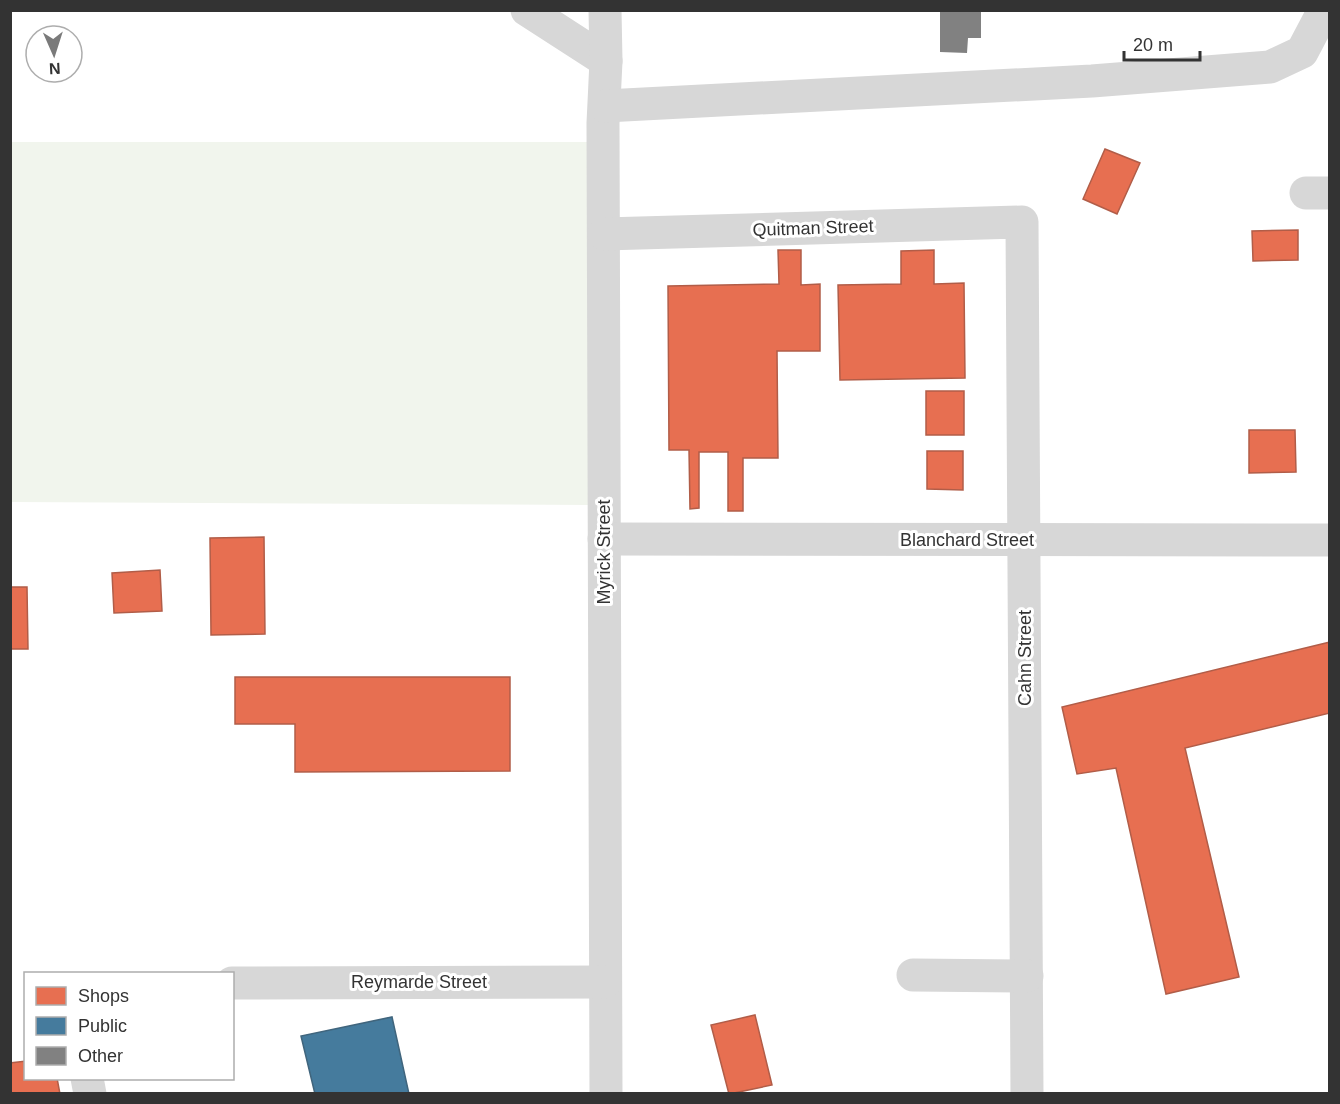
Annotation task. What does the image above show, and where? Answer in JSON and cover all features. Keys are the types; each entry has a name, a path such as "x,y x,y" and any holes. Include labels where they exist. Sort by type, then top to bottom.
{"street":[{"path":"527,10 606,60"},
{"name":"Myrick Street","path":"605,10 606,60 603,123 606,1094"},
{"path":"605,106 1092,81 1270,66 1302,52 1322,10"},
{"name":"Quitman Street","path":"604,234 1022,222"},
{"name":"Cahn Street","path":"1022,222 1027,1094"},
{"name":"Blanchard Street","path":"604,539 1329,540"},
{"path":"913,975 1027,976"},
{"name":"Reymarde Street","path":"234,983 604,982"}],"shaded area":[{"path":"11,142 590,142 591,505 11,502"}],"building: Shops":[{"path":"1105,149 1140,163 1117,214 1083,199"},
{"path":"1298,230 1298,260 1253,261 1252,231"},
{"path":"778,250 801,250 801,285 820,284 820,351 777,351 778,458 743,458 743,511 728,511 728,452 699,452 699,508 690,509 689,450 669,450 668,286 779,284"},
{"path":"934,250 934,284 964,283 965,378 840,380 838,285 901,284 901,251"},
{"path":"926,391 964,391 964,435 926,435"},
{"path":"1249,430 1295,430 1296,472 1249,473"},
{"path":"927,451 963,451 963,490 927,489"},
{"path":"264,537 265,634 211,635 210,538"},
{"path":"160,570 162,611 114,613 112,573"},
{"path":"10,587 27,587 28,649 10,649"},
{"path":"1330,642 1330,713 1185,748 1239,977 1166,994 1116,768 1077,774 1062,707"},
{"path":"235,677 510,677 510,771 295,772 295,724 235,724"},
{"path":"755,1015 772,1085 729,1094 711,1025"},
{"path":"24,1061 24,1080 57,1080 60,1094 10,1094 10,1063"}],"building: Public":[{"path":"392,1017 409,1094 315,1094 301,1036"}],"building: Other":[{"path":"940,10 981,10 981,38 968,38 967,53 940,52"}]}
